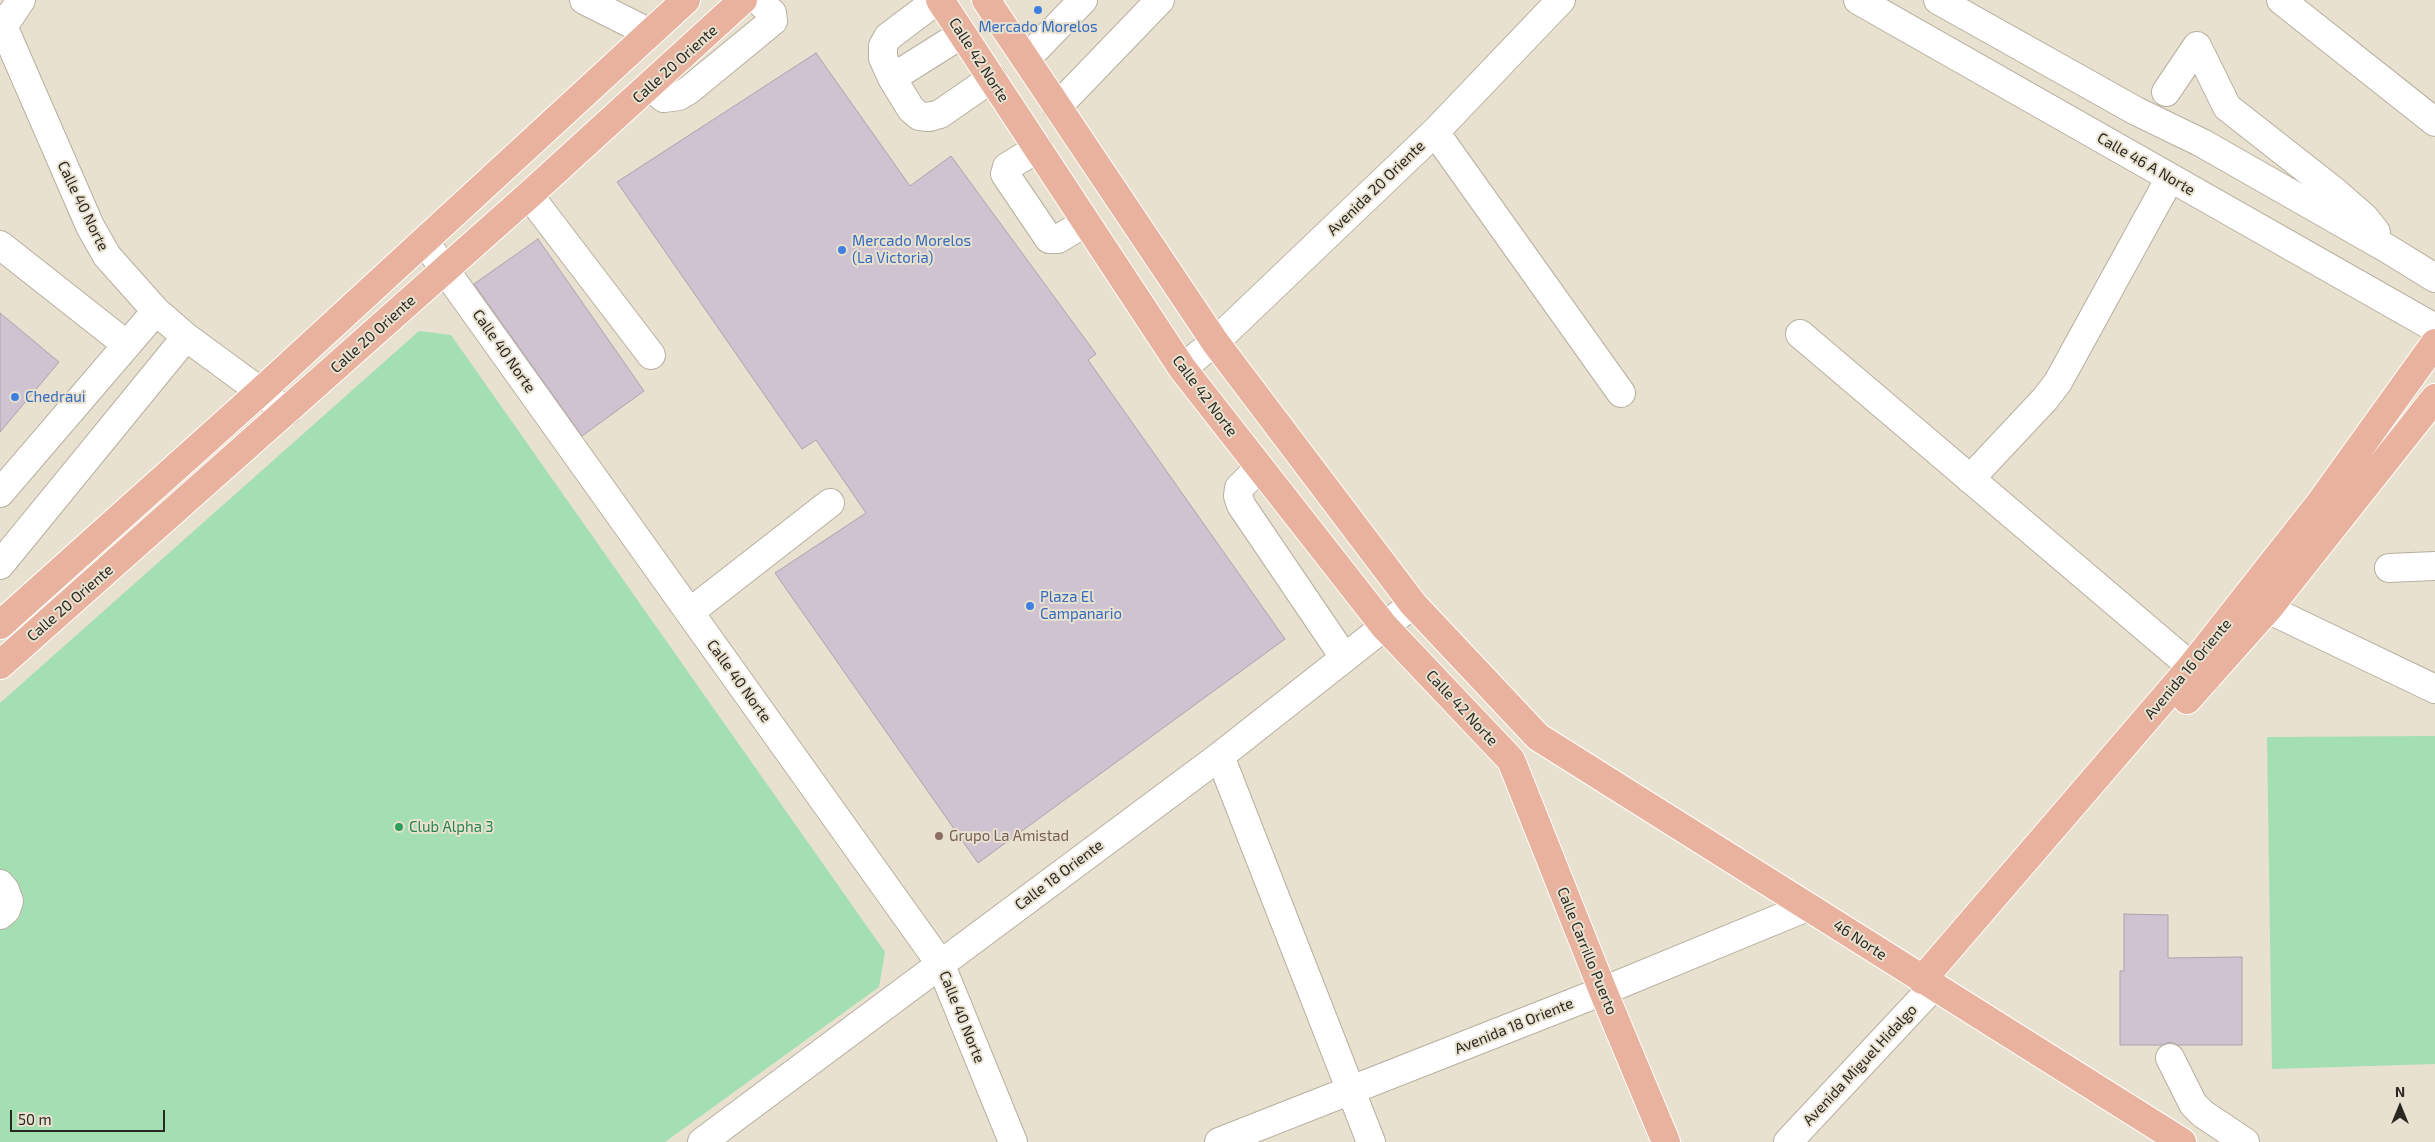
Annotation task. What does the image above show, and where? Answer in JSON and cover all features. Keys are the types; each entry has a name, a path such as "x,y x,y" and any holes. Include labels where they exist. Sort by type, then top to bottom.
{"main road":[{"name":"Calle 20 Oriente","path":"0,625 425,242 686,0"},
{"name":"Calle 20 Oriente","path":"0,665 529,195 743,0"},
{"name":"Calle 42 Norte","path":"938,0 992,78 1182,368 1384,626 1511,760"},
{"path":"986,0 1215,342 1413,604 1538,737 1511,760"},
{"name":"Avenida 16 Oriente","path":"1927,984 2198,673 2435,343"},
{"name":"Avenida 16 Oriente","path":"2198,673 2268,609 2435,398"},
{"name":"46 Norte","path":"1538,737 1927,984 2182,1142"},
{"name":"Calle Carrillo Puerto","path":"1511,760 1603,991 1666,1142"}],"street":[{"path":"2,23 21,0"},
{"path":"584,0 650,33"},
{"path":"650,86 664,98 680,96 689,90 773,20 772,13 758,0"},
{"path":"938,0 888,37 883,46 883,58 892,78 911,109 919,116 929,117 940,114 992,78"},
{"path":"1026,59 1083,0"},
{"path":"1057,107 1160,0"},
{"name":"Avenida 20 Oriente","path":"1182,368 1215,342 1435,132 1561,0"},
{"name":"Calle 46 A Norte","path":"1858,0 2435,328"},
{"path":"1938,0 2136,111 2202,143 2388,249 2435,278"},
{"path":"2281,0 2433,115"},
{"name":"Calle 40 Norte","path":"2,23 90,226 107,256 156,311 186,337 287,411"},
{"path":"892,78 962,34"},
{"path":"2166,92 2197,46 2227,107 2364,216 2388,249"},
{"path":"2202,143 2227,107"},
{"path":"1435,132 1621,393"},
{"path":"1038,148 1007,167 1005,174 1049,238 1058,239 1086,222"},
{"path":"1970,479 2045,399 2058,382 2170,178"},
{"path":"529,195 651,355"},
{"name":"Calle 40 Norte","path":"425,242 940,963 1013,1142"},
{"path":"0,244 127,345"},
{"path":"0,493 156,311"},
{"path":"1800,334 2198,673"},
{"path":"0,564 186,337"},
{"path":"1259,468 1239,488 1238,496 1241,505 1344,656"},
{"path":"690,612 830,503"},
{"path":"2389,568 2435,566"},
{"name":"Calle 18 Oriente","path":"702,1142 1220,756 1344,656 1413,604"},
{"path":"2268,609 2435,688"},
{"path":"1220,756 1371,1142"},
{"path":"0,884 5,890 9,901 6,910 0,916"},
{"name":"Avenida 18 Oriente","path":"1219,1142 1603,991 1807,907"},
{"name":"Avenida Miguel Hidalgo","path":"1788,1142 1927,984"},
{"path":"2170,1058 2193,1104 2203,1114 2246,1142"}],"green space":[{"name":"Club Alpha 3","path":"419,331 451,335 885,952 879,987 665,1142 0,1142 0,703"},
{"path":"2435,736 2435,1064 2272,1069 2267,737"}],"building":[{"path":"816,53 910,186 951,156 1096,354 1088,360 1285,639 978,863 775,573 866,513 816,440 802,449 617,182"},
{"path":"538,239 644,391 582,436 474,284"},
{"name":"Chedraui","path":"0,313 59,362 0,432"},
{"path":"2124,914 2168,915 2168,958 2242,957 2242,1045 2178,1045 2170,1042 2162,1045 2120,1045 2120,971 2124,971"}],"place":[{"name":"Mercado Morelos","path":"1038,10"},
{"name":"Mercado Morelos (La Victoria)","path":"842,250"},
{"name":"Chedraui","path":"15,397"},
{"name":"Plaza El Campanario","path":"1030,606"},
{"name":"Club Alpha 3","path":"399,827"},
{"name":"Grupo La Amistad","path":"939,836"}]}
